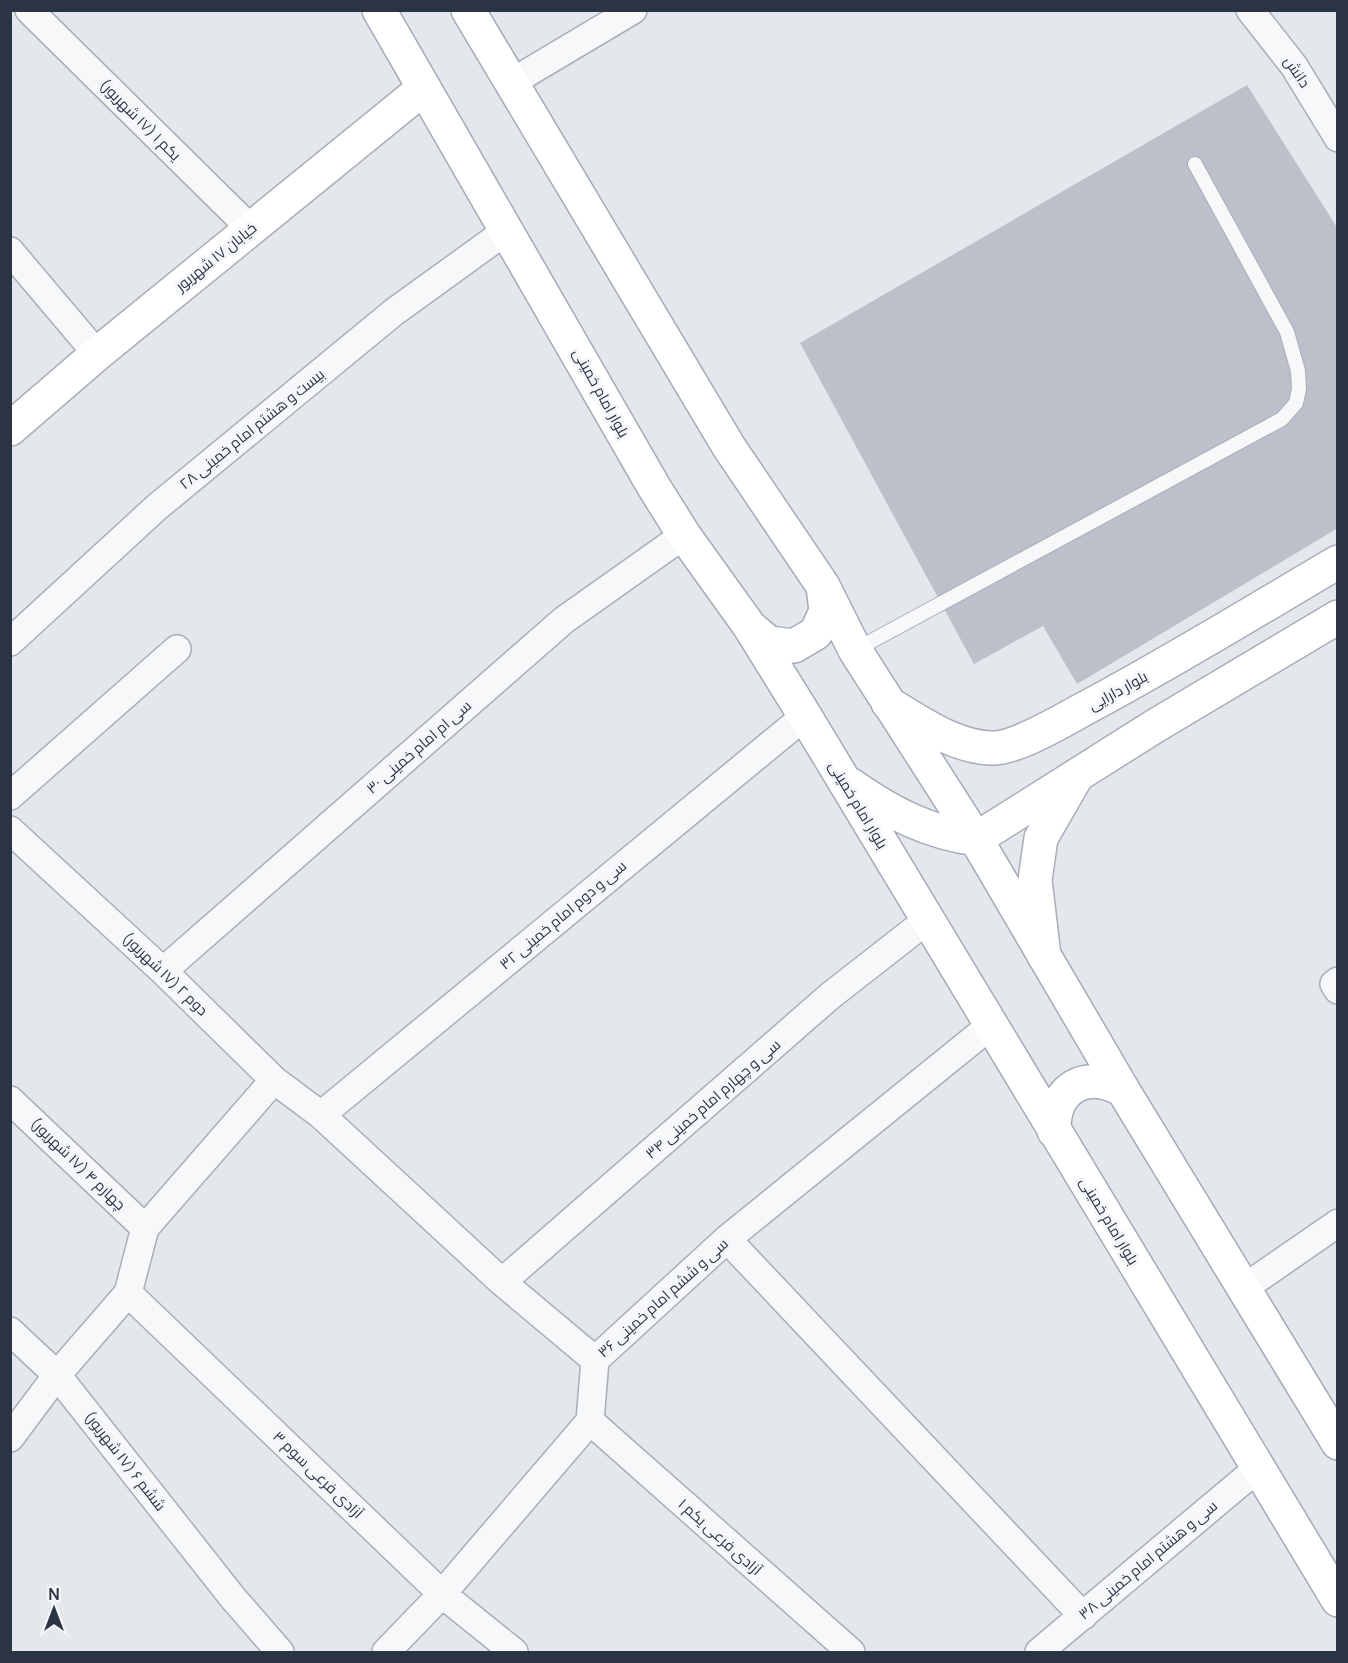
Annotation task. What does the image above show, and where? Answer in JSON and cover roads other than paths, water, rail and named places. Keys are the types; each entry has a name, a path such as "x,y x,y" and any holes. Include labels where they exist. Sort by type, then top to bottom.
{"main road":[{"name":"بلوار امام خمینی","path":"379,10 684,535 750,627 805,716 926,921 1338,1600"},
{"path":"468,10 729,447 823,586 855,650 976,838 1123,1090 1338,1443"},
{"name":"خیابان ۱۷ شهریور","path":"10,429 97,354 424,88"},
{"name":"بلوار دارایی","path":"888,703 954,739 979,748 998,748 1047,730 1131,685 1338,562"},
{"path":"750,627 769,643 794,646 816,633 826,611 823,586"},
{"path":"842,778 878,804 915,824 976,838 1155,726 1338,617"},
{"path":"1131,685 1130,708 1136,716 1155,726"},
{"path":"1044,956 1035,880 1041,838 1078,775"},
{"path":"1054,1131 1054,1116 1059,1102 1074,1087 1095,1080 1110,1083 1123,1090"}],"street":[{"name":"یکم ۱ (۱۷ شهریور)","path":"29,10 251,229"},
{"path":"512,82 633,10"},
{"name":"دانش","path":"1250,10 1294,66 1338,138"},
{"name":"بیست و هشتم امام خمینی ۲۸","path":"10,642 157,507 394,312 506,231"},
{"path":"10,251 97,354"},
{"name":"سی ام امام خمینی ۳۰","path":"163,971 564,620 684,535"},
{"path":"10,796 177,648"},
{"name":"سی و دوم امام خمینی ۳۲","path":"321,1115 805,716"},
{"name":"دوم ۲ (۱۷ شهریور)","path":"10,830 163,971 274,1080 321,1115 502,1282 594,1360"},
{"name":"سی و چهارم امام خمینی ۳۴","path":"502,1282 830,996 926,921"},
{"path":"1338,981 1334,984 1338,990"},
{"name":"سی و ششم امام خمینی ۳۶","path":"590,1421 594,1360 727,1239 990,1026"},
{"path":"10,1438 57,1375 128,1293 145,1228 274,1080"},
{"name":"چهارم ۴ (۱۷ شهریور)","path":"10,1100 145,1228"},
{"path":"1244,1288 1338,1223"},
{"path":"727,1239 1083,1616"},
{"name":"آزادی فرعی سوم ۳","path":"128,1293 442,1594 514,1653"},
{"name":"ششم ۶ (۱۷ شهریور)","path":"10,1331 57,1375 233,1598 280,1653"},
{"path":"386,1653 442,1594 590,1421"},
{"name":"آزادی فرعی یکم ۱","path":"590,1421 851,1653"},
{"name":"سی و هشتم امام خمینی ۳۸","path":"1039,1653 1258,1468"}],"lane":[{"path":"855,650 1282,419 1296,403 1299,389 1298,370 1287,332 1195,164"}]}
